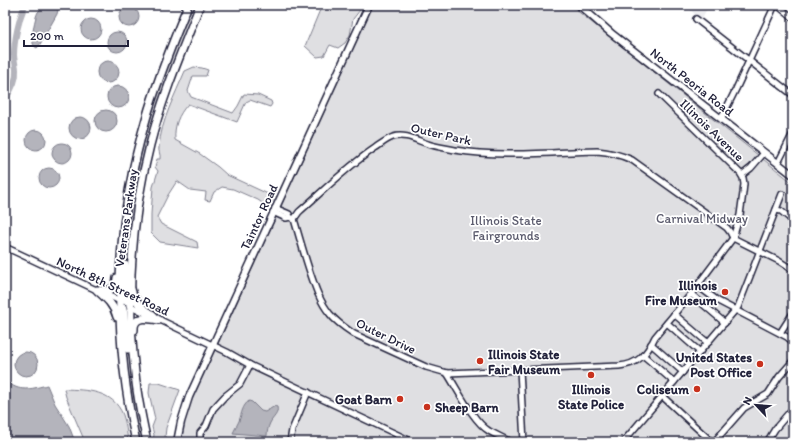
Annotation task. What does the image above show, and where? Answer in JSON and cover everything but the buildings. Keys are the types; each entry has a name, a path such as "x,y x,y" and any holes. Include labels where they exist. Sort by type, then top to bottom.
{"highway":[{"name":"Veterans Parkway","path":"136,442 130,418 120,331 119,301 122,233 131,177 145,119 188,5"},
{"name":"Veterans Parkway","path":"147,442 136,386 130,306 132,248 136,212 150,144 169,83 200,5"},
{"path":"97,290 109,291 116,285 119,245 122,233"},
{"path":"122,233 125,234 125,295 130,306"},
{"path":"130,285 138,302 145,310 153,314 158,319"},
{"path":"97,290 106,298 117,314 120,331"},
{"path":"119,301 124,312 131,369 136,386"},
{"path":"135,374 134,324 142,318 158,319"}],"main road":[{"name":"Taintor Road","path":"177,442 186,404 369,5"},
{"name":"North Peoria Road","path":"579,5 611,32 793,175"}],"street":[{"path":"721,119 776,5 793,18"},
{"path":"696,18 793,95"},
{"name":"Illinois Avenue","path":"631,364 637,361 652,344 655,337 698,286 733,238 740,215 744,184 740,172 659,94"},
{"path":"778,163 793,132"},
{"name":"Outer Park","path":"292,218 357,161 389,138 399,136 438,147 472,152 538,154 597,152 625,156 643,167 727,228 733,238"},
{"path":"742,175 751,168 764,153"},
{"path":"623,442 738,307 782,194"},
{"path":"274,210 286,218 292,218"},
{"path":"776,210 781,211 793,221"},
{"name":"Outer Drive","path":"292,218 316,290 325,308 337,322 346,329 366,340 426,367 447,373 619,366 631,364"},
{"path":"733,238 779,261 793,270"},
{"name":"North 8th Street Road","path":"5,247 213,345 250,366 413,442"},
{"path":"698,286 718,301 780,333 793,342"},
{"path":"691,294 725,323"},
{"path":"780,333 793,313"},
{"path":"674,314 708,343"},
{"path":"667,323 700,352"},
{"path":"652,344 683,372"},
{"path":"643,355 674,382"},
{"path":"662,396 713,442 744,408 768,394 779,377 793,361"},
{"path":"200,442 200,433 206,426 213,409 225,396 240,384 250,366"},
{"path":"520,370 524,442"},
{"path":"447,373 466,404 483,426 489,431 512,442"},
{"path":"290,442 292,430 308,392"},
{"path":"768,442 775,429 793,408"}],"shaded area":[{"path":"49,5 55,6 58,10 57,14 37,48 34,46 33,40 36,18 39,11"},
{"path":"685,5 709,5 701,20"},
{"path":"125,7 133,7 139,13 139,21 133,27 125,27 119,21 119,13"},
{"path":"87,19 95,19 101,25 101,33 95,39 87,39 81,33 81,25"},
{"path":"113,32 121,32 127,38 127,46 121,52 113,52 107,46 107,38"},
{"path":"108,61 116,64 119,72 116,80 108,83 100,80 97,72 100,64"},
{"path":"118,86 126,89 129,97 126,105 118,108 110,105 107,97 110,89"},
{"path":"106,110 114,113 117,121 114,129 106,132 98,129 95,121 98,113"},
{"path":"80,117 88,120 91,128 88,136 80,139 72,136 69,128 72,120"},
{"path":"32,130 40,130 46,136 46,144 40,150 32,150 26,144 26,136"},
{"path":"58,143 66,143 72,149 72,157 66,163 58,163 52,157 52,149"},
{"path":"45,168 53,168 59,174 59,182 53,188 45,188 39,182 39,174"},
{"path":"26,352 34,356 38,364 34,372 26,376 18,372 14,364 18,356"},
{"path":"9,383 23,389 47,385 55,404 69,426 75,442 5,442 5,385 6,386"},
{"path":"249,401 261,411 265,412 275,406 277,407 277,412 269,425 267,436 233,433 244,407"}],"green space":[{"path":"191,5 197,5 159,105 148,139 136,196 128,274 126,274 129,207 142,143 160,86"},
{"path":"322,5 363,5 353,19 350,35 345,43 338,48 330,45 324,56 317,57 305,46"},
{"name":"Illinois State Fairgrounds","path":"373,5 570,5 793,183 793,442 180,442 184,418 192,394 215,350"},
{"path":"194,67 208,70 206,76 193,76 188,91 191,97 233,113 244,94 258,95 271,101 272,104 270,107 250,100 246,102 237,122 188,104 179,117 175,130 175,140 200,154 227,175 268,194 273,200 270,206 265,205 258,200 233,189 222,187 214,192 210,201 205,200 206,192 190,190 177,181 157,217 161,224 197,242 198,248 160,242 151,233 153,187 158,171 155,167 157,159 160,159 159,149 162,128 185,71"},
{"path":"150,383 159,383 180,390 166,428 165,437 167,442 153,441 154,435 152,427 155,419 149,393"},
{"path":"64,389 90,391 106,396 113,401 119,407 123,415 128,442 85,442"}],"waterway":[{"path":"5,99 16,78 14,55 15,43 19,23 25,5"}],"place":[{"name":"Illinois Fire Museum","path":"725,292"},
{"name":"Illinois State Fair Museum","path":"480,361"},
{"name":"United States Post Office","path":"760,364"},
{"name":"Illinois State Police","path":"591,375"},
{"name":"Coliseum","path":"697,389"},
{"name":"Goat Barn","path":"400,399"},
{"name":"Sheep Barn","path":"427,407"}],"park label":[{"name":"Carnival Midway","path":"702,218"}]}
